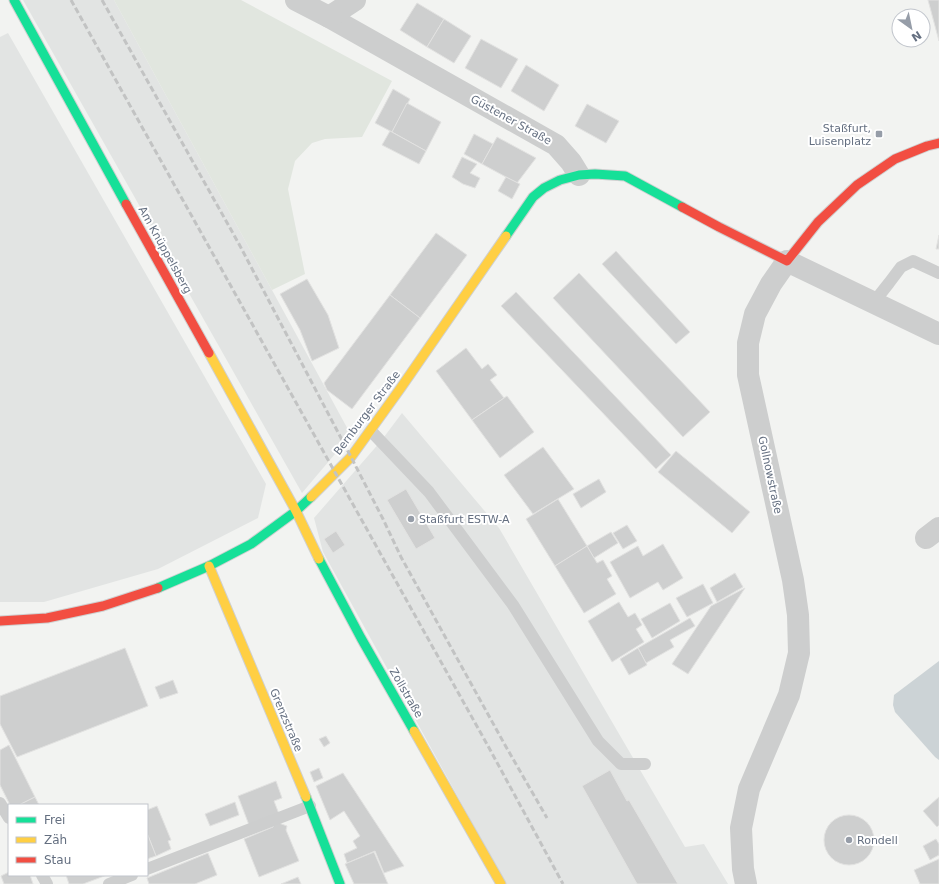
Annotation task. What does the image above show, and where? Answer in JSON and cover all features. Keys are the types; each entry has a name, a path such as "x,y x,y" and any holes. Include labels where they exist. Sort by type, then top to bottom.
{"main road":[{"name":"Am Knüppelsberg","path":"14,0 296,510"},
{"name":"Gollnowstraße","path":"787,261 818,222 857,185 895,159 927,146 939,143"},
{"path":"579,175 595,174 625,176 719,227 787,261"},
{"name":"Bernburger Straße","path":"0,620 47,618 103,606 154,590 209,566 251,544 296,510 325,484 351,457 371,431 533,197 544,188 560,180 579,175"},
{"name":"Zollstraße","path":"296,510 316,556 501,884"},
{"name":"Grenzstraße","path":"209,566 310,806 340,884"}],"street":[{"name":"Güstener Straße","path":"296,0 329,17 556,145 571,162 579,175"},
{"path":"329,17 355,0"},
{"path":"787,261 939,334"},
{"name":"Gollnowstraße","path":"746,884 743,869 741,828 749,789 789,695 799,653 798,615 793,580 748,375 748,343 755,314 770,284 787,261"}],"lane":[{"path":"874,302 901,267 913,261 939,273"},
{"path":"371,431 429,492 513,605 598,740 621,764 645,764"},
{"path":"0,803 8,816"},
{"path":"148,869 310,806"},
{"path":"109,884 129,876"}],"shaded area":[{"path":"23,0 114,0 351,435 302,493"},
{"path":"114,0 241,0 392,81 362,137 325,139 312,143 295,161 288,189 305,274 272,290"},
{"path":"8,33 266,484 258,518 158,569 44,602 0,602 0,37"},
{"path":"402,413 499,528 685,847 704,844 728,884 506,884 323,552 314,518 381,441"},
{"path":"939,661 939,760 895,712 893,705 894,695"}],"building":[{"path":"928,0 939,0 939,41 931,8"},
{"path":"417,3 444,19 427,47 400,30"},
{"path":"444,19 471,36 454,63 427,47"},
{"path":"481,39 518,59 501,88 465,68"},
{"path":"526,65 559,85 544,111 511,91"},
{"path":"393,89 410,99 392,132 375,123"},
{"path":"407,103 441,122 426,151 392,132"},
{"path":"587,104 619,121 606,143 575,126"},
{"path":"390,131 426,151 419,164 382,145"},
{"path":"474,134 493,144 482,164 464,154"},
{"path":"497,137 536,158 517,183 482,164"},
{"path":"462,157 477,164 470,173 480,178 475,188 463,184 452,177"},
{"path":"506,177 520,184 512,199 498,191"},
{"path":"436,233 467,255 420,318 390,295"},
{"path":"939,235 939,249 936,249"},
{"path":"616,251 690,332 676,344 602,264"},
{"path":"579,273 710,412 683,437 553,298"},
{"path":"307,279 328,315 339,348 312,361 300,330 280,294"},
{"path":"516,292 671,455 656,469 501,306"},
{"path":"390,295 420,318 352,409 327,390 324,383"},
{"path":"466,348 482,369 488,364 497,375 490,380 504,398 472,420 436,371"},
{"path":"507,396 534,432 500,458 472,420"},
{"path":"543,447 574,489 533,514 504,475"},
{"path":"676,451 750,512 732,533 658,472"},
{"path":"599,479 606,492 581,508 573,494"},
{"name":"Staßfurt ESTW-A","path":"406,489 435,538 416,549 387,500"},
{"path":"558,499 587,546 555,566 526,519"},
{"path":"627,525 637,541 623,549 613,533"},
{"path":"336,531 345,545 333,553 324,539"},
{"path":"611,532 618,543 594,558 587,546"},
{"path":"663,544 683,578 663,590 658,582 630,598 610,562 638,546 643,556"},
{"path":"587,546 597,563 603,560 612,576 607,579 616,594 584,613 555,566"},
{"path":"735,573 743,587 717,602 710,588"},
{"path":"703,584 713,603 687,617 676,598"},
{"path":"745,588 688,674 672,664 711,606"},
{"path":"619,602 628,617 635,613 642,625 636,629 644,642 612,662 588,621"},
{"path":"670,603 680,621 652,638 641,619"},
{"path":"690,618 695,626 670,640 674,647 646,663 638,648"},
{"path":"125,648 148,706 17,757 0,724 0,696"},
{"path":"638,648 647,665 629,675 620,659"},
{"path":"173,680 178,693 160,699 155,687"},
{"path":"326,736 330,743 324,747 319,739"},
{"path":"9,745 35,797 21,804 10,804 0,785 0,750"},
{"path":"319,768 323,778 314,782 310,772"},
{"path":"610,770 627,801 629,800 678,884 637,884 582,786"},
{"path":"343,773 404,866 384,873 375,851 347,863 344,854 357,848 353,841 360,836 344,811 330,820 316,786"},
{"path":"276,781 282,798 274,801 279,814 249,825 238,796"},
{"path":"35,797 38,804 21,804"},
{"path":"939,797 939,825 937,827 923,811"},
{"path":"235,802 239,815 210,826 205,814"},
{"path":"157,806 171,840 168,841 171,849 156,856 148,836 148,810"},
{"name":"Rondell","path":"849,815 859,817 867,822 872,830 874,840 872,850 867,858 859,863 849,865 839,863 831,858 826,850 824,840 826,830 831,822 839,817"},
{"path":"276,822 287,826 286,830 299,861 259,877 244,839 273,827"},
{"path":"148,836 156,856 148,859"},
{"path":"936,839 939,844 939,855 930,860 923,846"},
{"path":"374,852 388,884 354,884 345,864"},
{"path":"208,853 217,875 195,884 149,884 147,878"},
{"path":"939,859 939,884 920,884 914,870"},
{"path":"8,872 8,876 30,876 33,884 4,884 1,876"},
{"path":"66,876 104,876 83,884 69,884"},
{"path":"298,877 301,884 281,884"}],"railway":[{"path":"71,0 488,746 563,884"},
{"path":"102,0 239,244 351,457 401,557 547,818"}],"traffic: fast":[{"path":"14,0 126,204"},
{"path":"506,236 533,197 544,188 560,180 579,175 595,174 625,176 682,207"},
{"path":"158,588 209,566 251,544 296,511 311,497"},
{"path":"319,559 361,638 414,731"},
{"path":"306,797 340,884"}],"traffic: slow":[{"path":"311,497 351,457 506,236"},
{"path":"209,353 296,511 319,559"},
{"path":"209,566 306,797"},
{"path":"414,731 501,884"}],"traffic: jam":[{"path":"682,207 787,261 818,222 857,185 895,159 927,146 939,143"},
{"path":"126,204 209,353"},
{"path":"0,621 47,618 103,606 158,588"}],"place":[{"name":"Staßfurt, Luisenplatz","path":"879,134"},
{"name":"Staßfurt ESTW-A","path":"411,519"},
{"name":"Rondell","path":"849,840"}]}
